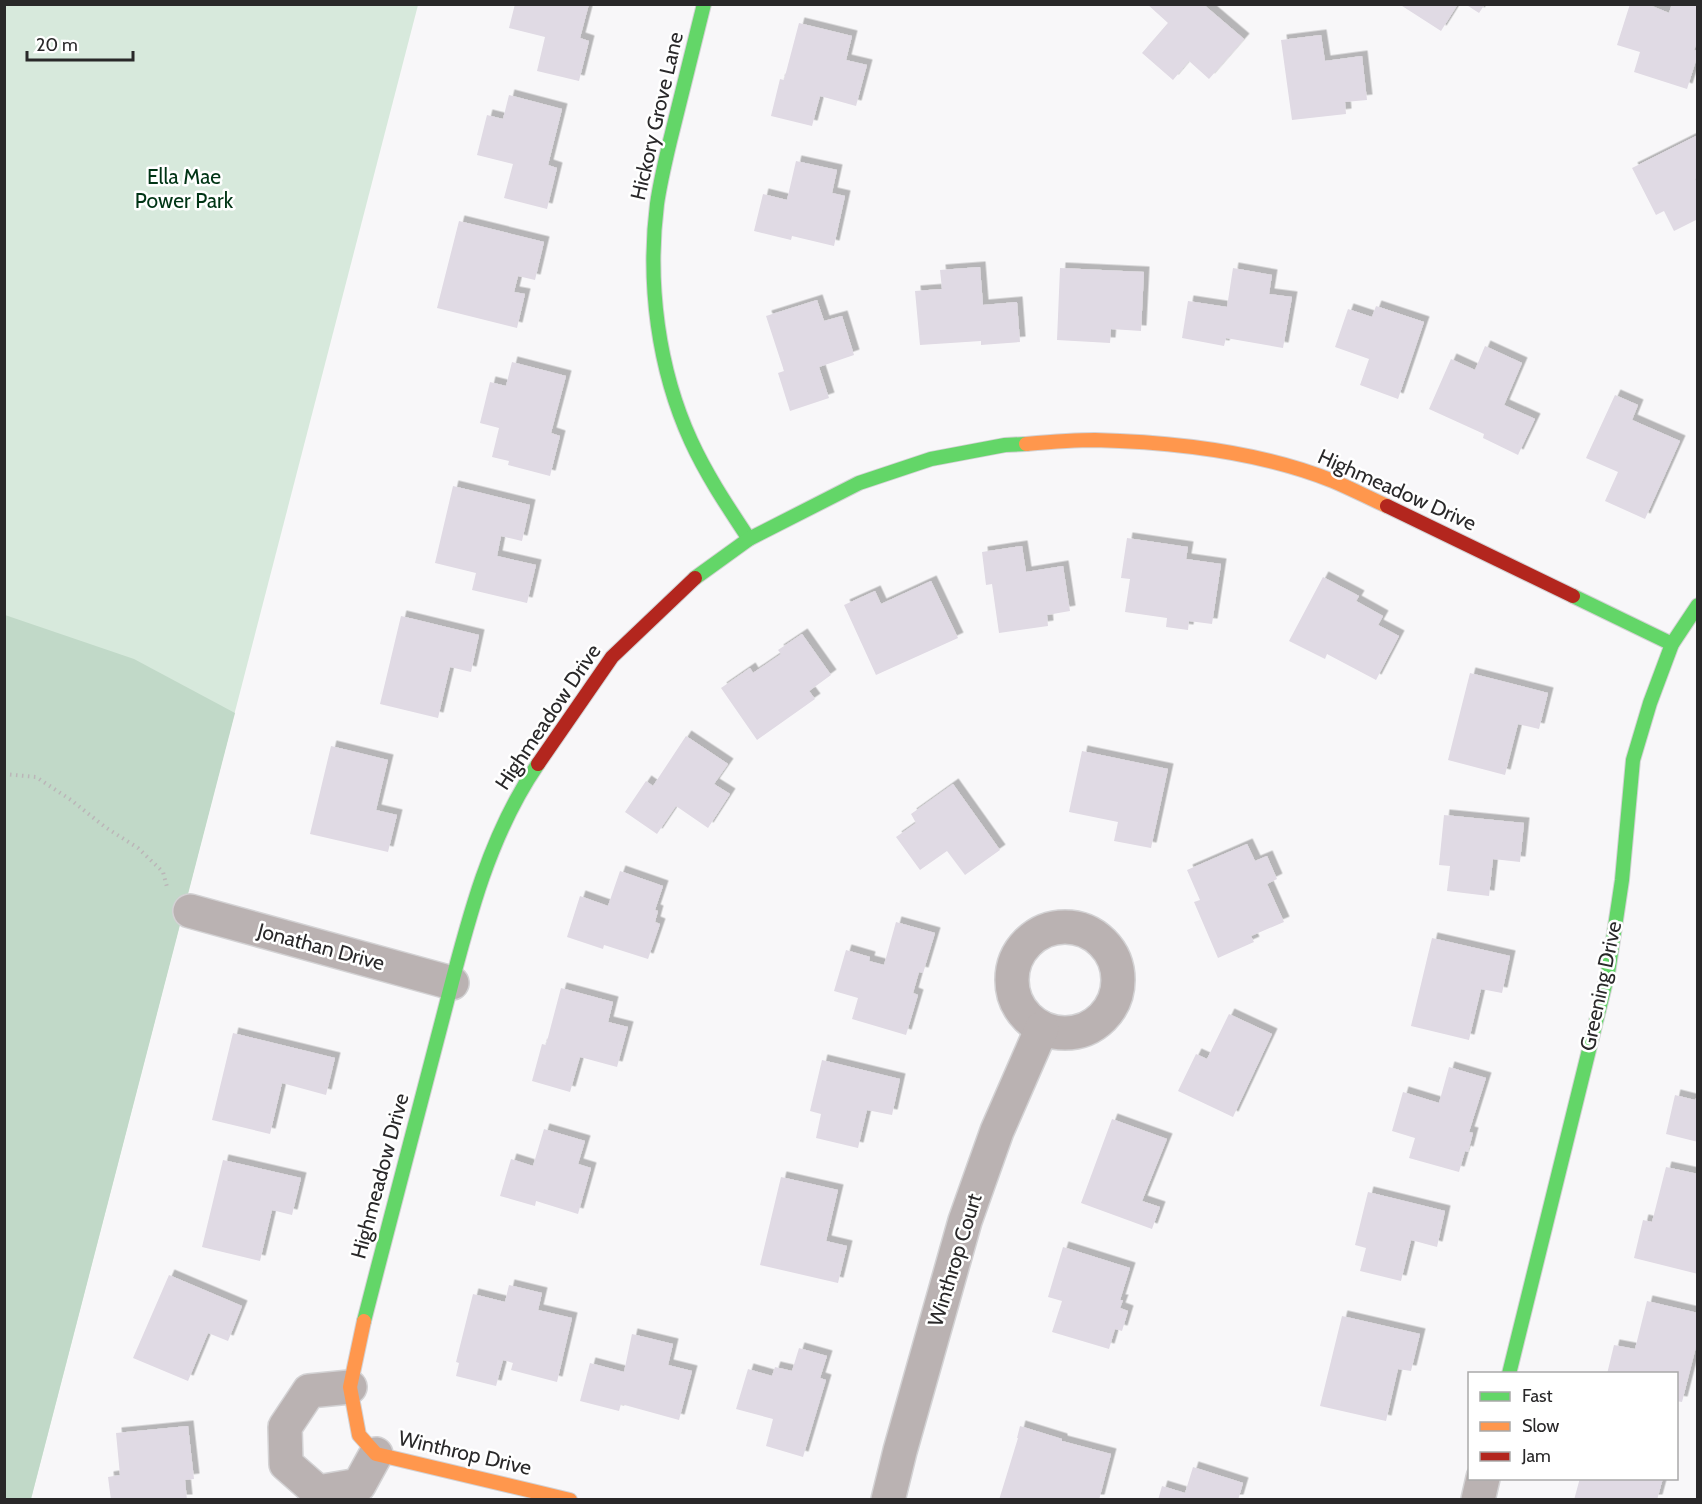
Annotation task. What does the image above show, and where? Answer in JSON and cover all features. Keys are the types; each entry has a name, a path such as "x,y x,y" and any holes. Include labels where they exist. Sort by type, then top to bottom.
{"street":[{"name":"Hickory Grove Lane","path":"704,4 657,205 653,250 656,303 669,376 684,424 715,488 750,539"},
{"name":"Highmeadow Drive","path":"367,1444 350,1387 362,1328 471,913 496,839 525,783 612,657 695,578 750,539 859,483 931,459 1005,444 1093,440 1166,444 1246,456 1291,467 1333,481 1381,502 1672,644"},
{"name":"Greening Drive","path":"1509,1372 1608,973 1622,880 1633,760 1650,703 1672,644 1698,605"},
{"name":"Jonathan Drive","path":"190,911 452,983"},
{"name":"Winthrop Court","path":"888,1500 965,1221 997,1131 1042,1028"},
{"path":"350,1387 309,1391 285,1427 286,1464 318,1492 359,1485 367,1444"},
{"name":"Winthrop Drive","path":"367,1444 570,1500"},
{"path":"1478,1500 1484,1480"}],"path":[{"path":"4,774 36,777 138,848 163,872 172,906 190,911"}],"green space":[{"name":"Ella Mae Power Park","path":"5,5 418,5 31,1499 5,1500"},
{"path":"5,615 134,659 235,713 31,1499 5,1500"}],"building":[{"path":"515,4 589,4 580,38 589,41 579,81 537,71 545,37 509,28"},
{"path":"1147,4 1203,4 1244,39 1209,79 1189,61 1173,80 1142,53 1168,23"},
{"path":"1399,4 1458,4 1441,31"},
{"path":"1465,4 1485,4 1479,13"},
{"path":"1630,4 1647,4 1669,13 1672,4 1698,4 1698,40 1694,50 1698,51 1698,54 1687,89 1634,72 1640,52 1617,45"},
{"path":"799,23 852,36 846,60 867,65 856,106 820,96 812,126 771,116 780,79 784,80"},
{"path":"1321,35 1325,61 1362,56 1367,100 1345,102 1346,114 1292,120 1281,40"},
{"path":"509,95 562,109 548,165 557,168 547,209 504,198 513,164 477,155 487,115 503,119"},
{"path":"1698,135 1698,177 1695,179 1698,184 1698,219 1674,231 1664,211 1656,215 1632,168"},
{"path":"796,161 837,170 832,193 845,196 834,246 792,236 791,240 754,231 763,194 787,200"},
{"path":"459,221 544,242 535,280 518,276 514,292 525,294 517,328 437,308"},
{"path":"980,267 983,305 1017,302 1020,342 981,345 981,341 920,345 915,291 942,289 940,270"},
{"path":"1060,268 1144,272 1141,331 1111,329 1110,343 1057,340"},
{"path":"1233,268 1272,275 1269,294 1292,297 1283,348 1226,338 1224,346 1182,338 1188,301 1227,307"},
{"path":"817,300 824,321 842,316 854,355 819,367 829,398 790,411 778,373 784,371 766,316"},
{"path":"1376,306 1424,322 1398,399 1360,385 1369,359 1335,347 1348,309 1372,317"},
{"path":"1485,346 1522,363 1504,405 1535,419 1518,455 1483,438 1484,434 1429,409 1451,359 1475,370"},
{"path":"512,362 566,376 551,433 560,436 550,476 508,465 509,461 492,457 499,428 480,423 490,382 506,386"},
{"path":"1615,395 1638,405 1632,420 1680,441 1645,519 1605,501 1618,472 1586,458"},
{"path":"453,486 530,505 522,541 501,536 497,556 536,565 527,603 472,590 476,573 435,563"},
{"path":"1127,538 1188,547 1186,559 1221,564 1212,624 1189,621 1188,630 1166,627 1167,618 1125,612 1130,579 1121,578"},
{"path":"1022,546 1026,572 1063,566 1070,611 1047,615 1048,626 999,633 992,584 986,585 982,552"},
{"path":"1323,577 1359,596 1356,601 1383,616 1378,625 1399,636 1376,680 1327,654 1325,659 1289,641"},
{"path":"931,581 958,638 876,675 844,605 875,591 881,604"},
{"path":"401,616 479,635 471,672 450,667 438,718 380,704"},
{"path":"802,634 831,675 809,691 815,699 757,740 721,688 750,668 753,673 781,654 778,650"},
{"path":"1470,673 1548,693 1539,729 1518,724 1505,775 1448,760"},
{"path":"686,736 728,764 714,784 730,794 708,828 676,806 657,834 625,812 646,781 653,786"},
{"path":"331,746 388,760 376,810 397,815 388,852 310,834"},
{"path":"1082,751 1168,769 1151,848 1114,841 1118,822 1069,812"},
{"path":"953,784 1000,850 965,875 947,851 920,870 896,837 916,823 911,814"},
{"path":"1444,815 1524,823 1520,862 1493,859 1489,896 1447,891 1450,866 1439,865"},
{"path":"1247,844 1255,861 1267,856 1277,879 1267,884 1284,922 1251,936 1254,942 1218,958 1194,902 1200,900 1187,870"},
{"path":"620,871 663,886 655,910 658,911 655,922 660,924 648,959 604,945 603,949 567,937 580,896 608,906"},
{"path":"896,922 935,933 923,973 919,972 913,993 918,995 906,1035 852,1019 858,998 834,991 846,950 870,957 869,961 884,965"},
{"path":"1432,938 1510,956 1502,993 1481,989 1469,1040 1411,1026"},
{"path":"561,988 613,1002 608,1022 628,1027 617,1067 580,1057 570,1092 532,1081 542,1044 546,1045"},
{"path":"1229,1014 1272,1034 1233,1117 1178,1091 1196,1054 1207,1059"},
{"path":"233,1033 335,1058 326,1095 282,1083 270,1134 212,1120"},
{"path":"822,1060 900,1079 892,1115 867,1110 858,1148 816,1138 821,1114 810,1111"},
{"path":"1449,1067 1486,1078 1469,1132 1473,1133 1468,1152 1465,1151 1459,1172 1409,1158 1415,1138 1392,1131 1403,1092 1439,1103"},
{"path":"1675,1095 1695,1100 1698,1095 1698,1142 1666,1134"},
{"path":"1112,1119 1167,1139 1142,1201 1160,1207 1152,1229 1081,1203"},
{"path":"544,1129 585,1141 578,1164 591,1168 578,1214 536,1201 535,1206 500,1196 511,1159 533,1166"},
{"path":"223,1160 301,1178 292,1215 272,1210 260,1261 202,1247"},
{"path":"1666,1167 1698,1174 1698,1274 1634,1258 1643,1220 1652,1222"},
{"path":"781,1177 838,1190 826,1241 847,1246 838,1283 760,1265"},
{"path":"1368,1192 1445,1211 1437,1247 1411,1240 1401,1281 1360,1271 1366,1248 1355,1245"},
{"path":"1063,1247 1130,1268 1120,1300 1123,1300 1120,1308 1128,1311 1122,1331 1115,1329 1109,1349 1052,1332 1062,1301 1048,1297"},
{"path":"169,1275 242,1306 228,1341 208,1333 188,1381 133,1358"},
{"path":"509,1285 542,1293 538,1310 572,1318 557,1382 511,1370 513,1363 503,1360 496,1386 456,1376 459,1363 456,1362 473,1294 505,1302"},
{"path":"1647,1301 1698,1313 1698,1339 1682,1402 1678,1401 1678,1372 1607,1372 1614,1345 1635,1349"},
{"path":"1342,1316 1420,1334 1411,1371 1398,1369 1386,1421 1320,1406"},
{"path":"632,1334 673,1344 668,1365 692,1371 679,1420 621,1404 619,1411 580,1401 590,1363 624,1372"},
{"path":"799,1348 827,1356 820,1378 826,1380 803,1457 766,1446 773,1419 736,1409 748,1369 772,1376 775,1367 792,1371"},
{"path":"188,1426 194,1479 185,1480 187,1500 111,1500 108,1477 120,1475 116,1433"},
{"path":"1020,1426 1062,1439 1062,1441 1111,1454 1099,1500 999,1500"},
{"path":"1193,1467 1243,1483 1238,1500 1158,1500 1162,1486 1185,1493"},
{"path":"1579,1480 1662,1480 1657,1500 1574,1500"}],"traffic: fast":[{"path":"704,4 658,196 653,264 655,295 663,355 680,413 704,467 749,539"},
{"path":"695,578 749,539 859,483 931,459 1005,445 1026,444"},
{"path":"1573,596 1672,644"},
{"path":"1509,1372 1608,973 1622,880 1633,760 1650,703 1672,644 1698,605"},
{"path":"364,1321 455,969 476,897 502,828 538,764"}],"traffic: slow":[{"path":"1026,444 1095,440 1155,443 1216,450 1305,471 1387,506"},
{"path":"364,1321 350,1387 359,1435 376,1454 570,1500"}],"traffic: jam":[{"path":"1387,506 1573,596"},
{"path":"538,764 612,657 695,578"}]}
